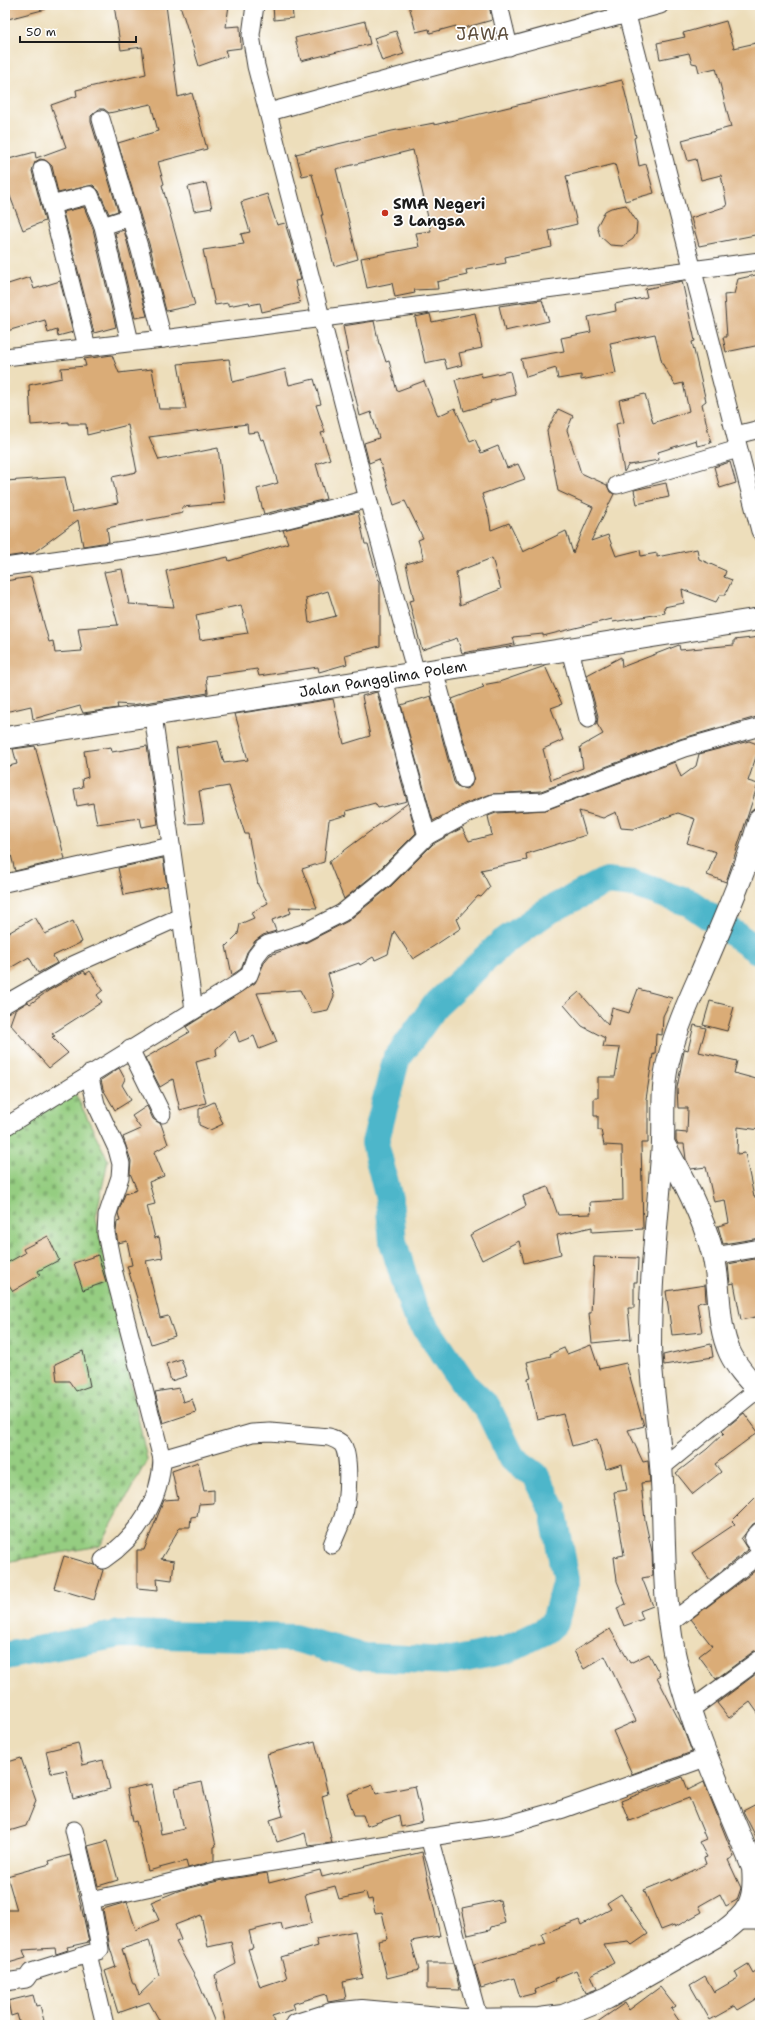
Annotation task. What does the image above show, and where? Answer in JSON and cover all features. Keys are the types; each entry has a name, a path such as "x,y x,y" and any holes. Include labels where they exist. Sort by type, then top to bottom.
{"street":[{"path":"255,5 252,19 252,49 368,499 425,671 464,778"},
{"path":"499,5 510,47"},
{"path":"269,112 510,47 620,12 660,5"},
{"path":"620,12 693,270 760,531"},
{"path":"101,119 130,217 163,339"},
{"path":"42,169 87,347"},
{"path":"51,205 90,195 103,226 130,342"},
{"path":"103,226 130,217"},
{"path":"5,357 163,339 760,261"},
{"path":"617,485 737,442 760,429"},
{"path":"5,567 159,545 276,522 368,499"},
{"name":"Jalan Pangglima Polem","path":"5,738 760,619"},
{"path":"570,650 588,719"},
{"path":"384,679 427,836"},
{"path":"153,715 194,1010"},
{"path":"5,1127 246,978 252,970 259,952 268,944 303,933 342,913 379,883 427,836 482,807 494,803 543,801 684,748 760,727"},
{"path":"297,2025 332,2014 362,2011 443,2019 540,2022 563,2016 607,1998 723,1932 738,1921 752,1901 757,1887 753,1868 690,1710 677,1669 669,1624 661,1468 650,1349 650,1320 653,1256 663,1143 665,1076 677,1032 688,1002 744,872 760,819"},
{"path":"5,883 171,846"},
{"path":"5,1004 73,964 180,917"},
{"path":"130,1049 162,1114"},
{"path":"89,1074 96,1104 117,1149 121,1164 120,1177 107,1216 106,1233 114,1273 162,1459 158,1488 154,1500 142,1521 133,1535 118,1550 103,1560"},
{"path":"661,1468 759,1390 738,1367 730,1353 725,1339 714,1256 708,1237 694,1204 663,1143"},
{"path":"714,1256 760,1248"},
{"path":"162,1459 252,1433 270,1432 329,1437 338,1440 345,1449 346,1500 344,1516 332,1545"},
{"path":"760,1531 753,1540 760,1550"},
{"path":"669,1624 760,1554"},
{"path":"690,1710 760,1659"},
{"path":"92,1900 216,1871 507,1824 563,1809 708,1757"},
{"path":"5,1982 26,1979 31,1972 98,1951 100,1947 92,1900 74,1830"},
{"path":"429,1837 479,2020"},
{"path":"738,1921 760,1921"},
{"path":"88,1954 105,2025"}],"green space":[{"path":"73,1089 108,1160 96,1217 147,1460 100,1546 5,1562 5,1132"}],"building":[{"path":"5,5 45,5 46,9 8,19"},
{"path":"114,5 166,5 178,97 192,93 207,149 158,162 164,184 162,185 195,305 166,311 150,247 118,143 158,131 151,104 109,113 104,109 99,109 91,116 91,122 118,211 109,214 99,191 93,185 58,193 52,166 45,160 40,159 35,162 32,171 45,221 23,230 5,183 5,160 35,152 36,158 66,147 51,105 77,96 76,90 146,74 142,47 121,50"},
{"path":"180,5 229,5 226,27 240,26 241,48 225,50 227,56 199,66"},
{"path":"273,5 292,5 293,18 274,20"},
{"path":"409,5 489,5 492,20 457,30 456,26 430,33 429,29 416,32"},
{"path":"365,21 370,44 301,61 295,38"},
{"path":"726,21 734,48 760,42 760,234 699,246 691,218 727,206 721,175 701,180 696,159 688,161 682,140 731,127 716,68 699,72 697,64 692,63 689,53 660,59 657,43 685,37 683,33"},
{"path":"396,31 404,54 382,61 374,38"},
{"path":"622,80 636,137 634,138 639,166 646,164 654,193 625,201 615,164 566,176 577,224 549,231 552,247 505,257 506,263 466,270 467,275 437,282 438,289 414,290 415,293 395,297 392,283 367,288 361,258 419,247 416,233 431,231 413,150 336,169 358,259 334,266 312,174 302,176 296,154 392,131 434,123 434,125"},
{"path":"206,183 212,208 194,211 188,187"},
{"path":"267,194 277,225 285,223 290,239 301,280 295,281 300,303 262,312 260,303 250,305 249,302 228,306 228,303 215,305 203,250 244,244 241,234 250,232 241,202"},
{"path":"626,205 637,222 636,234 633,239 623,246 610,245 600,236 597,226 605,211 611,208"},
{"path":"84,207 93,229 116,327 94,333 63,212"},
{"path":"124,230 147,316 135,318 115,233"},
{"path":"760,274 760,345 726,352 723,337 727,337 724,295 734,294 738,279"},
{"path":"30,277 34,289 60,281 73,332 58,336 57,330 48,333 45,320 7,331 5,324 5,285"},
{"path":"682,281 695,341 692,342 706,401 702,404 711,443 697,446 696,440 658,452 659,460 629,464 624,472 616,424 624,422 619,400 645,394 653,423 689,411 683,383 675,385 662,363 655,334 610,343 616,373 581,380 581,375 558,379 556,368 526,377 521,359 564,351 561,338 591,332 588,317 616,311 615,304 647,297 645,289"},
{"path":"542,300 549,321 505,331 499,306"},
{"path":"475,313 482,348 459,353 462,365 447,369 444,359 425,363 415,317 430,314 432,322"},
{"path":"374,321 379,344 386,362 389,361 397,391 424,381 438,416 455,408 470,441 475,439 481,453 498,446 507,468 518,464 525,479 482,494 489,517 491,530 509,523 523,552 566,531 573,553 593,507 558,491 547,431 558,409 573,416 567,430 581,473 607,485 610,492 614,494 591,541 608,535 616,556 640,550 641,556 657,553 657,557 697,549 699,559 726,571 724,577 732,580 725,595 720,595 716,602 682,589 684,603 664,607 665,613 613,622 612,619 543,636 543,634 513,637 515,644 462,653 457,638 422,650 409,601 414,600 406,564 424,559 418,540 423,538 405,501 394,505 379,459 369,463 364,443 379,438 371,412 360,416 345,353 348,352 343,326","holes":["492,558 501,589 460,605 456,572"]},
{"path":"112,355 119,373 152,369 159,409 186,409 178,364 229,359 233,382 285,369 289,385 314,379 321,404 316,405 325,432 321,433 330,459 316,464 326,499 264,514 257,489 278,483 264,439 261,440 258,432 248,433 247,424 149,437 159,460 218,448 225,503 182,507 183,513 107,528 109,542 83,546 78,520 33,553 5,557 5,481 65,477 72,512 118,503 112,477 137,472 128,425 87,435 86,424 68,424 68,422 31,425 29,385 62,378 61,368 86,366 84,359"},
{"path":"510,371 516,395 490,401 491,403 464,411 455,380 481,373 482,377"},
{"path":"730,462 736,483 720,488 714,467"},
{"path":"666,483 669,497 637,504 634,490"},
{"path":"358,512 365,544 368,544 378,579 380,581 380,646 345,655 347,664 319,672 318,667 259,676 257,669 206,676 208,693 132,705 117,704 118,708 83,713 80,706 33,719 31,706 5,712 5,581 31,577 49,642 53,641 55,653 82,651 78,628 118,625 104,572 122,569 129,604 174,607 166,571 228,557 229,561 288,543 283,530","holes":["328,591 336,616 309,623 306,598","241,605 248,633 200,640 196,615"]},
{"path":"760,637 760,716 680,739 541,791 491,794 464,804 433,821 401,705 431,696 454,782 457,786 466,789 471,786 474,777 452,699 484,687 482,685 499,682 545,666 562,704 551,708 563,740 543,749 551,780 583,768 580,747 603,734 597,724 598,716 587,675 621,657 622,667 679,645 680,650 734,645 734,640"},
{"path":"377,692 407,801 378,808 375,803 346,811 347,815 329,820 324,862 302,869 317,908 289,907 291,913 272,920 276,931 263,935 255,941 247,952 241,969 232,975 226,946 238,934 240,924 254,918 251,913 268,903 258,885 248,834 245,834 229,786 199,791 204,823 186,824 176,748 218,741 224,763 248,760 235,714 333,699 344,744 370,736 362,696"},
{"path":"749,741 760,745 748,781 758,784 726,882 707,875 716,852 687,843 695,819 678,813 633,829 621,828 616,812 603,818 579,811 586,835 526,854 527,860 481,870 490,887 481,897 478,896 457,919 461,928 434,946 413,959 394,931 388,954 375,960 373,957 360,965 359,963 328,974 334,996 328,1010 312,1013 300,990 257,993 277,1042 259,1049 254,1036 239,1042 235,1031 216,1049 217,1056 196,1062 206,1103 180,1110 173,1079 160,1087 145,1058 190,1032 186,1027 255,983 265,961 270,955 307,942 348,921 391,886 433,844 462,828 469,841 492,835 488,816 496,813 546,810 675,762 681,777 696,766 699,754"},
{"path":"35,746 65,859 15,871 7,839 5,840 5,767 17,764 13,749"},
{"path":"147,746 158,824 142,827 140,818 97,824 93,803 77,806 74,789 83,787 82,779 88,777 84,751 111,747 112,752"},
{"path":"408,803 416,833 377,872 344,899 329,862"},
{"path":"163,858 167,886 124,895 118,868"},
{"path":"35,917 45,934 73,921 82,942 53,956 57,963 38,973 29,957 5,971 5,935"},
{"path":"84,971 86,974 90,971 103,990 97,995 102,1002 52,1034 55,1036 52,1037 68,1053 49,1068 10,1024 15,1010 28,1002 30,1004 48,991"},
{"path":"638,989 672,998 663,1016 662,1035 656,1034 655,1055 653,1054 646,1099 648,1099 648,1143 641,1143 643,1229 592,1232 592,1227 557,1235 561,1254 524,1263 519,1241 482,1260 470,1235 526,1206 523,1196 548,1187 558,1215 591,1214 590,1202 623,1200 622,1146 604,1145 601,1130 598,1130 598,1116 594,1116 594,1098 598,1098 598,1077 615,1077 620,1048 603,1047 605,1038 582,1026 564,1005 579,992 608,1025 612,1008 629,1013"},
{"path":"710,1001 734,1007 727,1031 703,1025"},
{"path":"694,1025 706,1028 699,1052 737,1061 734,1073 760,1080 760,1130 738,1127 737,1154 745,1153 754,1197 760,1196 760,1238 723,1244 718,1226 729,1223 725,1200 714,1202 706,1167 691,1169 686,1159 684,1144 678,1144 676,1140 676,1132 687,1133 688,1108 678,1108 677,1088 684,1051 685,1049 688,1050"},
{"path":"119,1068 125,1079 122,1085 131,1100 115,1110 103,1089 101,1080"},
{"path":"214,1102 223,1124 210,1130 199,1125 199,1109"},
{"path":"147,1106 153,1119 161,1124 168,1144 154,1152 164,1176 149,1182 155,1204 147,1206 155,1238 159,1237 163,1258 146,1261 160,1318 168,1316 175,1336 151,1344 127,1266 132,1265 127,1241 118,1243 116,1232 117,1222 120,1221 118,1213 125,1194 137,1190 130,1173 131,1161 123,1137 141,1129 132,1116"},
{"path":"48,1236 59,1260 38,1271 40,1275 13,1291 5,1279 5,1264 25,1253 23,1249"},
{"path":"98,1255 106,1282 83,1290 74,1263"},
{"path":"594,1257 638,1258 637,1282 634,1282 634,1308 628,1308 631,1339 592,1343 589,1313 591,1313"},
{"path":"760,1258 760,1316 741,1320 734,1283 730,1284 728,1264"},
{"path":"705,1285 706,1301 697,1303 702,1332 672,1335 666,1291"},
{"path":"711,1344 713,1357 664,1365 663,1355"},
{"path":"591,1345 599,1369 626,1363 644,1426 628,1430 643,1462 648,1461 650,1482 641,1483 645,1520 652,1552 653,1576 642,1578 653,1606 640,1611 643,1619 624,1626 617,1608 626,1604 617,1581 614,1557 624,1555 614,1492 627,1490 622,1464 606,1469 597,1439 572,1446 563,1414 537,1420 528,1379 531,1378 527,1362 551,1356 550,1354 564,1348 567,1354"},
{"path":"83,1351 90,1386 76,1391 69,1381 57,1381 55,1364"},
{"path":"181,1359 187,1376 171,1381 166,1364"},
{"path":"179,1388 183,1402 192,1399 196,1412 163,1423 155,1392"},
{"path":"744,1413 758,1432 715,1464 721,1472 693,1494 676,1473 707,1449 724,1433 722,1431"},
{"path":"198,1462 204,1491 214,1490 214,1503 199,1504 197,1516 191,1517 190,1527 180,1527 161,1559 174,1561 172,1580 157,1578 158,1590 137,1588 137,1550 144,1550 164,1500 178,1499 172,1471"},
{"path":"760,1493 760,1521 753,1524 741,1539 748,1550 710,1580 692,1553 735,1524 732,1521"},
{"path":"64,1556 95,1565 103,1570 94,1600 54,1588"},
{"path":"760,1567 760,1649 754,1651 716,1679 699,1656 712,1646 691,1619"},
{"path":"610,1629 630,1663 649,1654 660,1675 657,1677 682,1726 692,1752 632,1774 613,1731 636,1721 605,1656 584,1669 574,1651"},
{"path":"760,1671 760,1716 750,1702 729,1718 717,1703"},
{"path":"315,1741 328,1794 322,1796 332,1843 308,1846 305,1833 277,1842 270,1820 283,1816 267,1754"},
{"path":"78,1743 83,1765 103,1760 110,1789 73,1799 66,1770 51,1773 46,1751"},
{"path":"21,1758 36,1801 26,1826 9,1831 5,1819 5,1763"},
{"path":"683,1777 688,1790 704,1782 734,1857 728,1860 741,1888 737,1900 726,1906 720,1894 699,1906 702,1912 675,1927 674,1925 661,1930 644,1890 671,1879 672,1881 706,1864 704,1858 707,1857 699,1842 706,1839 689,1798 629,1821 621,1801"},
{"path":"202,1782 216,1846 214,1847 214,1861 188,1868 186,1861 148,1871 136,1821 133,1822 127,1789 152,1784 161,1834 184,1829 175,1788"},
{"path":"373,1785 376,1794 415,1786 423,1822 401,1827 399,1815 367,1826 363,1815 354,1815 347,1794"},
{"path":"760,1802 760,1845 743,1811"},
{"path":"107,1841 118,1880 98,1886 88,1846"},
{"path":"422,1852 440,1936 411,1941 419,1970 387,1978 378,1941 388,1939 382,1912 375,1913 372,1899 368,1900 366,1893 339,1899 335,1886 305,1894 312,1923 283,1930 281,1923 249,1931 253,1948 248,1949 260,1987 287,1978 281,1957 318,1946 316,1939 355,1931 363,1978 343,1982 346,1999 328,2002 326,1994 292,2004 294,2009 272,2016 275,2022 268,2025 226,2025 215,1975 236,1964 231,1942 208,1947 201,1915 175,1925 181,1940 176,1942 199,1984 216,2025 162,2025 149,2002 118,2013 105,1971 116,1967 110,1948 103,1909 127,1902 136,1930 159,1920 151,1902 178,1891 218,1881 267,1873 269,1883 320,1870 322,1877","holes":["149,1940 159,1976 139,1995 135,1984 133,1984 122,1949"]},
{"path":"70,1855 89,1942 67,1947 68,1950 56,1954 55,1948 23,1950 26,1958 5,1964 5,1910 17,1910 7,1876 50,1864 49,1861"},
{"path":"621,1894 648,1934 632,1945 629,1942 604,1945 614,1963 591,1975 597,1989 586,1993 576,1970 554,1979 555,1981 535,1990 536,1993 520,1997 514,1978 481,1988 474,1965 546,1944 542,1934 579,1920 581,1925 611,1909 607,1903"},
{"path":"500,1900 505,1923 491,1927 490,1930 468,1935 462,1908"},
{"path":"427,1963 453,1963 460,1990 427,1989"},
{"path":"748,1964 753,1973 760,1968 760,1997 738,2010 735,2006 710,2020 690,1985 705,1976 714,1992 738,1978 735,1972"},
{"path":"660,1987 675,2006 671,2009 682,2025 593,2025 625,2003 629,2010"},
{"path":"33,1995 36,2006 40,2005 45,2025 20,2025 17,2014 11,2016 8,2001"}],"waterway":[{"path":"5,1656 120,1634 294,1638 363,1657 452,1661 506,1650 545,1631 555,1622 566,1580 553,1510 535,1475 512,1458 487,1407 467,1388 414,1310 393,1242 389,1199 375,1143 396,1060 435,1006 502,943 546,912 606,881 634,884 690,903 760,952"}],"place":[{"name":"SMA Negeri 3 Langsa","path":"385,213"}],"district":[{"name":"JAWA","path":"483,34"}]}
